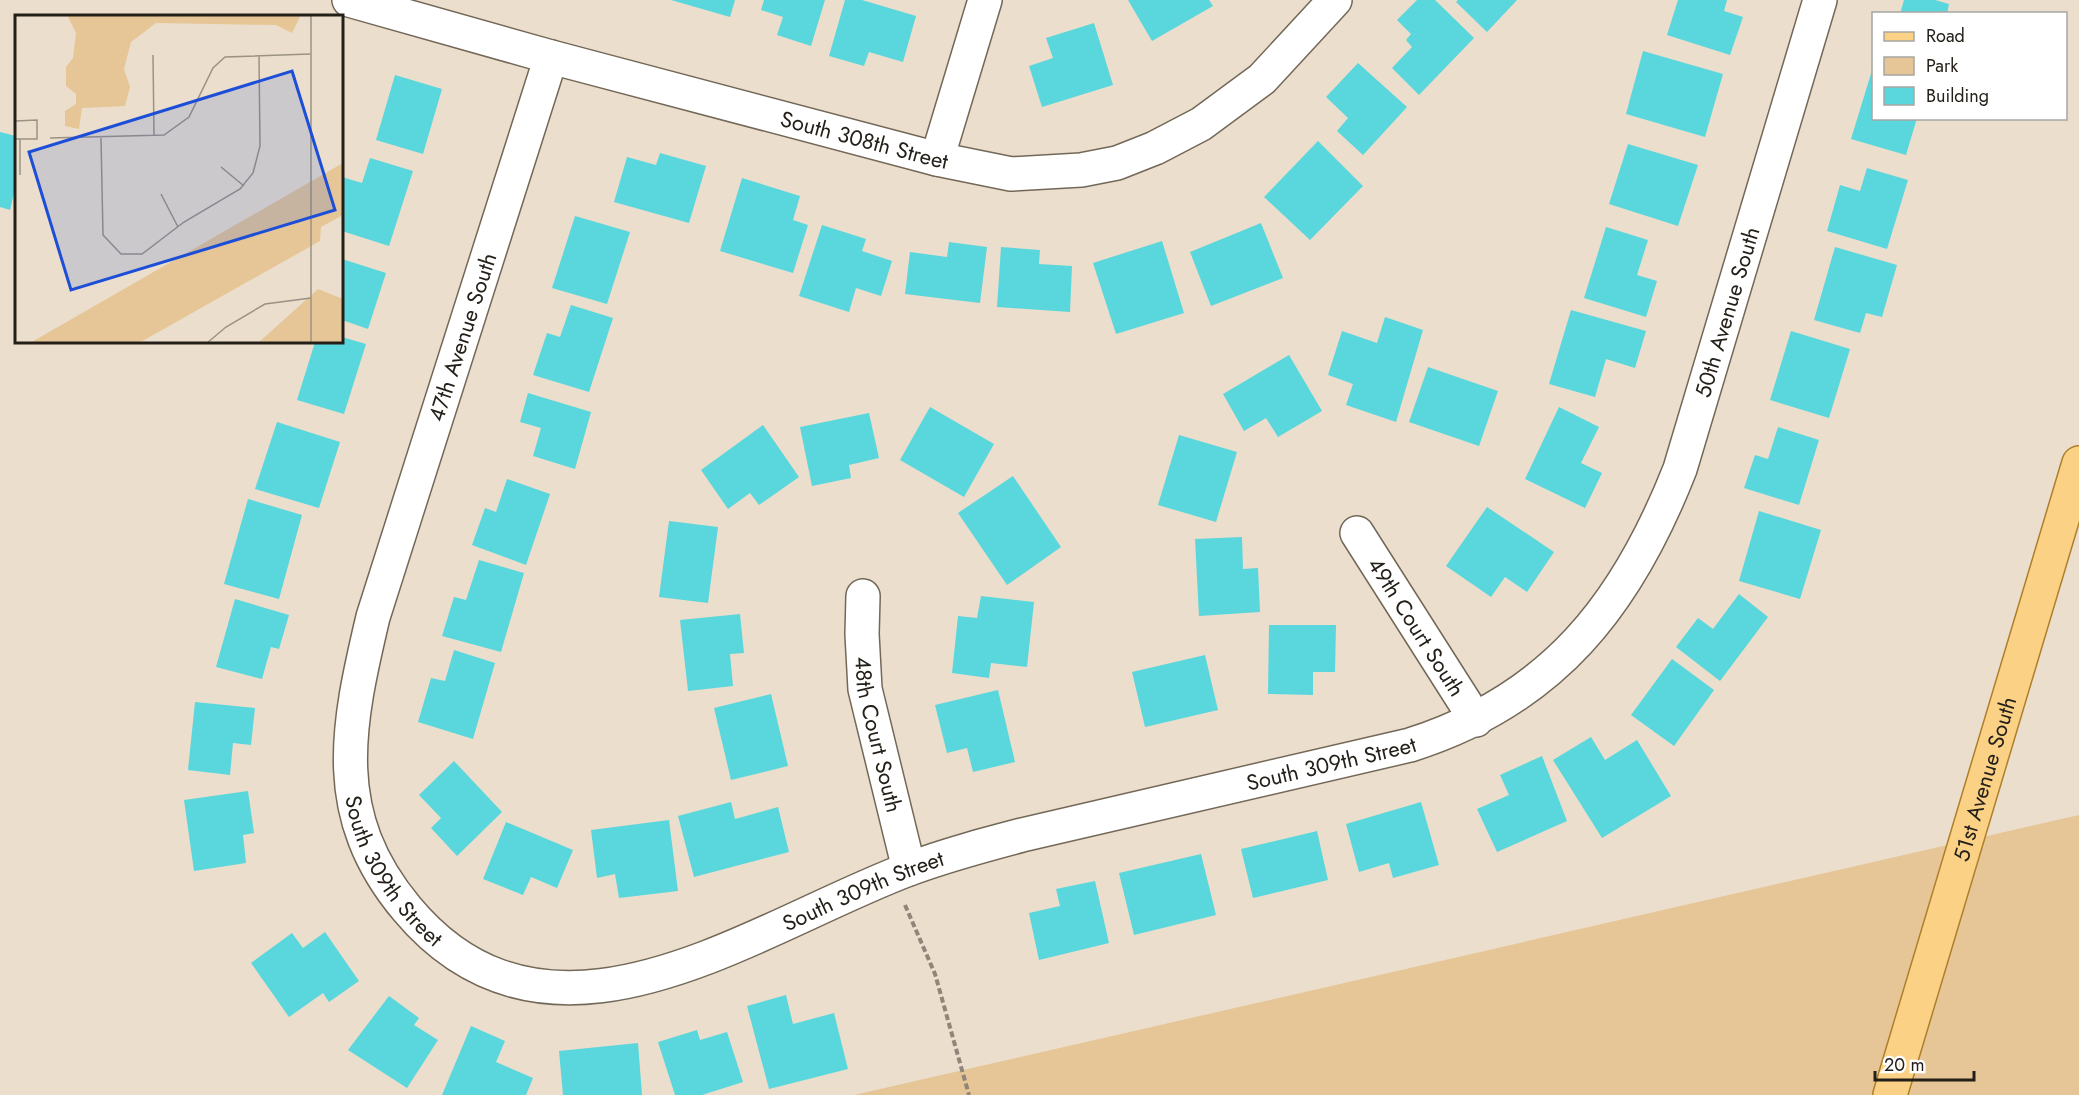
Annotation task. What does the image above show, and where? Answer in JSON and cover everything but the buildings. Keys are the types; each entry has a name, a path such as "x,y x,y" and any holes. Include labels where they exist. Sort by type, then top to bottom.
{"main road":[{"name":"51st Avenue South","path":"1890,1095 2079,464"}],"street":[{"name":"South 308th Street","path":"349,0 551,57 937,159 1011,174 1081,170 1116,163 1155,148 1201,124 1262,79 1335,0"},
{"path":"937,159 985,0"},
{"name":"50th Avenue South","path":"1606,609 1631,574 1651,537 1680,469 1820,0"},
{"name":"47th Avenue South","path":"373,617 551,57"},
{"name":"49th Court South","path":"1358,533 1476,720"},
{"name":"48th Court South","path":"863,596 862,634 865,689 900,873"},
{"name":"South 309th Street","path":"373,617 354,701 350,735 354,812 373,862 389,888 439,942 465,960 497,975 533,985 594,989 627,983 716,954 900,873 1022,835 1410,745 1476,720 1536,681 1571,649 1606,609"}],"path":[{"path":"900,873 935,974 969,1095"}],"green space":[{"path":"2079,815 2079,1095 854,1095"}]}
